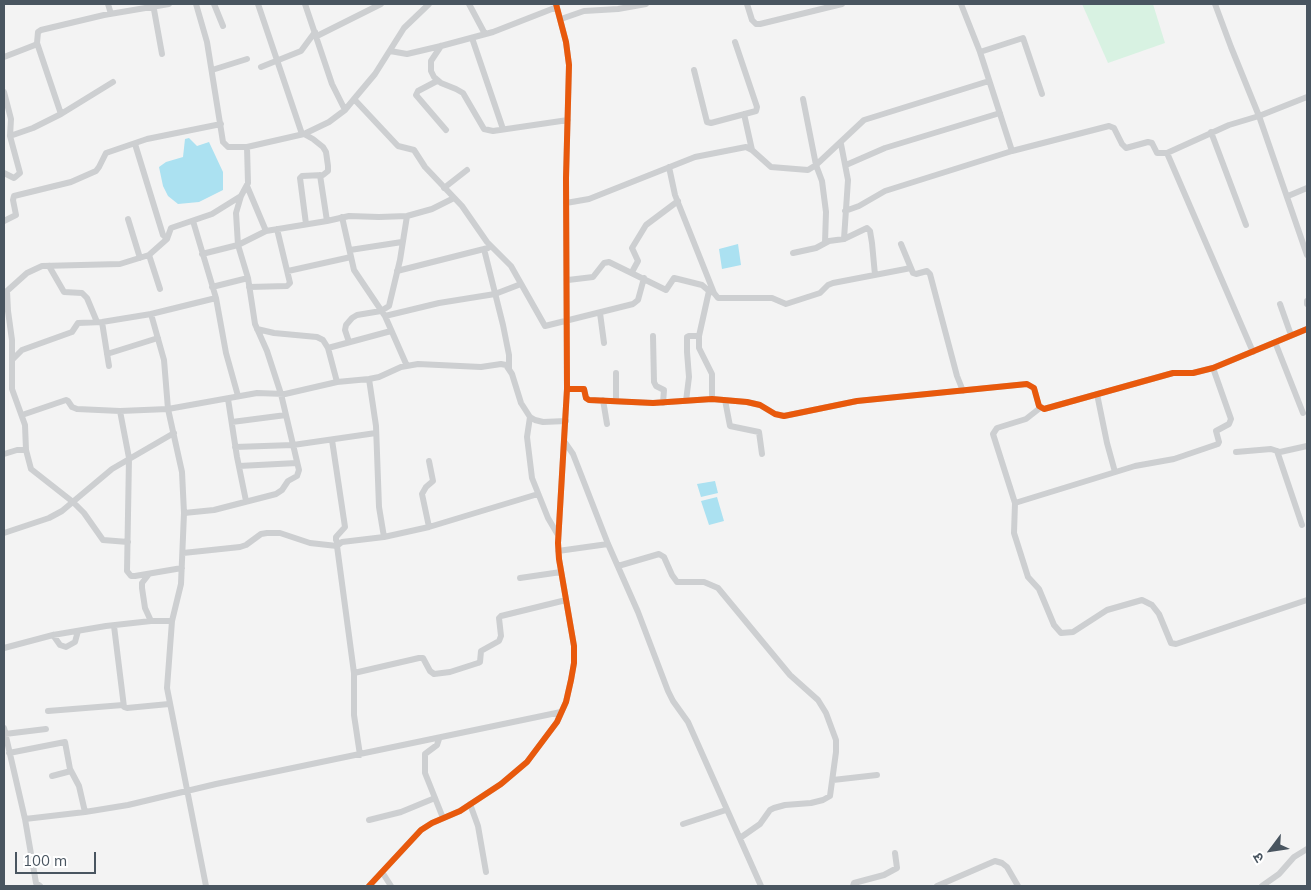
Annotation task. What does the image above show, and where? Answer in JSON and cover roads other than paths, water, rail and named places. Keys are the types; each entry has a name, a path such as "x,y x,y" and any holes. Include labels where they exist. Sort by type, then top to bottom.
{"street":[{"path":"108,4 111,14"},
{"path":"61,114 37,43 41,30 153,5 169,4"},
{"path":"196,4 207,42 225,145 228,147 247,147 303,134 329,122 345,110 354,100 375,74 404,28 429,4"},
{"path":"214,4 223,26"},
{"path":"258,4 276,61 303,134 319,144 326,152 328,171 323,175 302,176 300,178 306,224"},
{"path":"305,4 332,84 345,110"},
{"path":"260,67 301,50 316,34 381,4"},
{"path":"469,4 484,34"},
{"path":"561,19 584,12 646,4"},
{"path":"748,4 752,20 754,23 760,24 842,4"},
{"path":"961,4 980,52 1012,151"},
{"path":"1215,4 1259,116 1307,255"},
{"path":"153,5 162,54"},
{"path":"369,886 422,830 432,822 460,811 501,784 523,766 557,722 570,687 574,664 574,646 558,551 568,389 566,203 569,66 557,5 472,38 407,54 390,51"},
{"path":"472,38 503,129"},
{"path":"980,52 1023,38 1042,94"},
{"path":"694,70 707,122 711,123 756,112 757,107 735,42"},
{"path":"4,57 37,43"},
{"path":"441,46 431,61 431,71 437,80 463,93 484,129 493,131 568,120"},
{"path":"212,70 246,58"},
{"path":"437,80 418,91 416,95 446,130"},
{"path":"566,203 589,199 702,154 746,147 771,167 804,171 816,166 864,120 989,81"},
{"path":"10,136 33,128 61,114 112,82"},
{"path":"4,92 11,119 10,136 20,174 14,178 4,173"},
{"path":"845,211 884,191 1012,151 1112,126 1123,147 1126,148 1148,142 1152,144 1157,153 1166,153 1212,132 1259,116 1307,96"},
{"path":"803,99 816,166 822,181 825,198 825,243"},
{"path":"354,100 398,146 414,150 425,167 462,206 491,246 511,266 545,326 629,306 638,300 644,278"},
{"path":"846,165 885,148 1000,113"},
{"path":"744,114 752,150"},
{"path":"4,221 16,214 14,196 71,182 98,169 106,153 147,139 221,124"},
{"path":"1212,132 1246,225"},
{"path":"136,144 163,235 167,239"},
{"path":"841,144 848,180 844,239"},
{"path":"184,513 214,510 280,492 288,480 299,473 281,394 267,351 255,324 248,278 238,245 236,213 241,196 249,180 247,147"},
{"path":"1166,153 1253,352"},
{"path":"669,167 678,202 712,292 699,336 701,353 710,366 712,374 712,399"},
{"path":"444,188 467,170"},
{"path":"320,175 328,221"},
{"path":"247,186 266,231"},
{"path":"1288,196 1307,188"},
{"path":"128,542 103,540 84,513 73,502 35,473 29,464 22,415 12,389 13,359 8,292 27,273 36,268 120,264 149,255 167,239 171,228 212,214 241,196"},
{"path":"202,254 238,245 266,231 342,217 407,216 432,209 454,198"},
{"path":"632,272 638,261 632,248 646,225 678,202"},
{"path":"383,313 389,306 407,216"},
{"path":"342,217 350,254 358,276 383,313 407,366"},
{"path":"128,219 140,258"},
{"path":"193,221 216,298 226,353 238,396"},
{"path":"793,253 816,248 825,243 844,239 865,228 869,229 875,275"},
{"path":"249,287 287,286 290,283 277,229"},
{"path":"288,271 402,242"},
{"path":"901,244 914,274 927,271 930,274 963,392"},
{"path":"397,271 491,246"},
{"path":"484,249 509,355 509,368 521,403 530,417 535,420 543,422 566,421"},
{"path":"149,255 160,289"},
{"path":"568,280 593,277 606,262 632,272 666,290 674,278 702,285 721,299 772,298 786,304 820,293 833,282 911,268"},
{"path":"49,266 64,292 82,293 87,298 100,322 109,366"},
{"path":"212,287 248,278"},
{"path":"349,342 346,325 352,318 358,315 383,313 495,294 521,284"},
{"path":"13,359 22,350 72,332 78,323 100,322 151,314 216,298"},
{"path":"1280,304 1291,335"},
{"path":"600,313 604,343"},
{"path":"151,314 164,360 168,409 182,472 184,513 182,568 172,621 167,688 206,886"},
{"path":"257,329 274,333 317,337 328,348 337,382"},
{"path":"1307,329 1212,368 1194,373 1173,373 1044,409 1040,408 1026,419 997,428 994,432 997,449 1015,503 1014,533 1028,577 1039,589 1054,626 1061,633 1073,632 1107,610 1142,600 1152,605 1159,614 1171,643 1176,644 1307,600"},
{"path":"328,348 391,331"},
{"path":"653,336 654,382 656,386 664,390 663,403"},
{"path":"686,401 689,377 687,339 690,336 699,336"},
{"path":"107,354 158,338"},
{"path":"1274,342 1303,414"},
{"path":"22,415 66,400 74,408 120,411 168,409 257,393 281,394 337,382 369,379 407,366 437,364 481,367 501,364 509,368"},
{"path":"1015,503 1135,466 1174,459 1218,444 1216,431 1229,424 1231,419 1212,368"},
{"path":"616,373 616,400"},
{"path":"369,379 376,433 379,507 384,537"},
{"path":"568,389 584,389 588,400 663,403 712,399 747,402 760,405 775,414 784,416 857,401 963,392 1027,384 1034,388 1040,408"},
{"path":"1097,394 1115,472"},
{"path":"228,398 246,502"},
{"path":"603,400 607,424"},
{"path":"725,400 730,426 759,432 762,454"},
{"path":"120,411 129,458 129,574 135,576 182,568"},
{"path":"232,422 286,415"},
{"path":"530,417 527,437 532,478 548,518 558,535"},
{"path":"4,533 49,518 62,511 112,469 174,433"},
{"path":"235,447 293,446 376,433"},
{"path":"332,440 345,527 335,539 338,545 354,673 354,715 360,755"},
{"path":"564,441 573,454 608,544 638,612 668,691 688,722 761,886"},
{"path":"1236,452 1271,449 1277,452 1307,446"},
{"path":"4,454 17,450 26,450"},
{"path":"1277,452 1302,525"},
{"path":"429,461 433,481 422,494 429,527"},
{"path":"239,466 297,463"},
{"path":"183,553 240,547 261,534 267,533 280,533 310,543 338,545 429,527 538,494"},
{"path":"558,551 608,544"},
{"path":"618,566 656,554 662,554 677,582 704,582 711,584 722,592 758,638 790,674 818,700 826,713 836,740 832,788 828,798 811,803 774,808 770,810 755,829 740,838"},
{"path":"520,578 561,572"},
{"path":"149,574 142,583 142,588 145,608 151,621"},
{"path":"354,673 418,658 423,658 430,671 434,674 450,672 478,663 480,662 481,651 499,641 501,636 499,618 501,616 566,600"},
{"path":"4,648 53,635 151,621 172,621"},
{"path":"114,626 124,705"},
{"path":"53,635 60,645 66,647 75,642 78,631"},
{"path":"48,711 124,705 127,708 170,704"},
{"path":"25,818 85,812 128,805 187,790 561,712"},
{"path":"38,886 25,818 4,731 46,729"},
{"path":"439,738 438,745 428,751 424,757 425,773 443,818"},
{"path":"9,753 66,743 71,772 79,786 85,812"},
{"path":"52,776 71,772"},
{"path":"833,780 877,775"},
{"path":"369,820 401,812 435,798"},
{"path":"470,804 478,826 486,872"},
{"path":"683,824 726,810"},
{"path":"1262,886 1279,874 1294,857 1307,849"},
{"path":"852,886 854,882 884,875 897,868 895,853"},
{"path":"937,886 995,862 1002,863 1007,867 1018,886"},
{"path":"382,872 392,886"}],"water":[{"path":"189,138 197,146 209,142 223,172 223,190 199,202 178,204 168,196 163,186 159,167 166,162 183,157 185,139"},
{"path":"738,244 741,265 722,269 719,249"},
{"path":"715,481 718,493 701,497 697,484"},
{"path":"717,497 724,521 709,525 701,501"}]}
